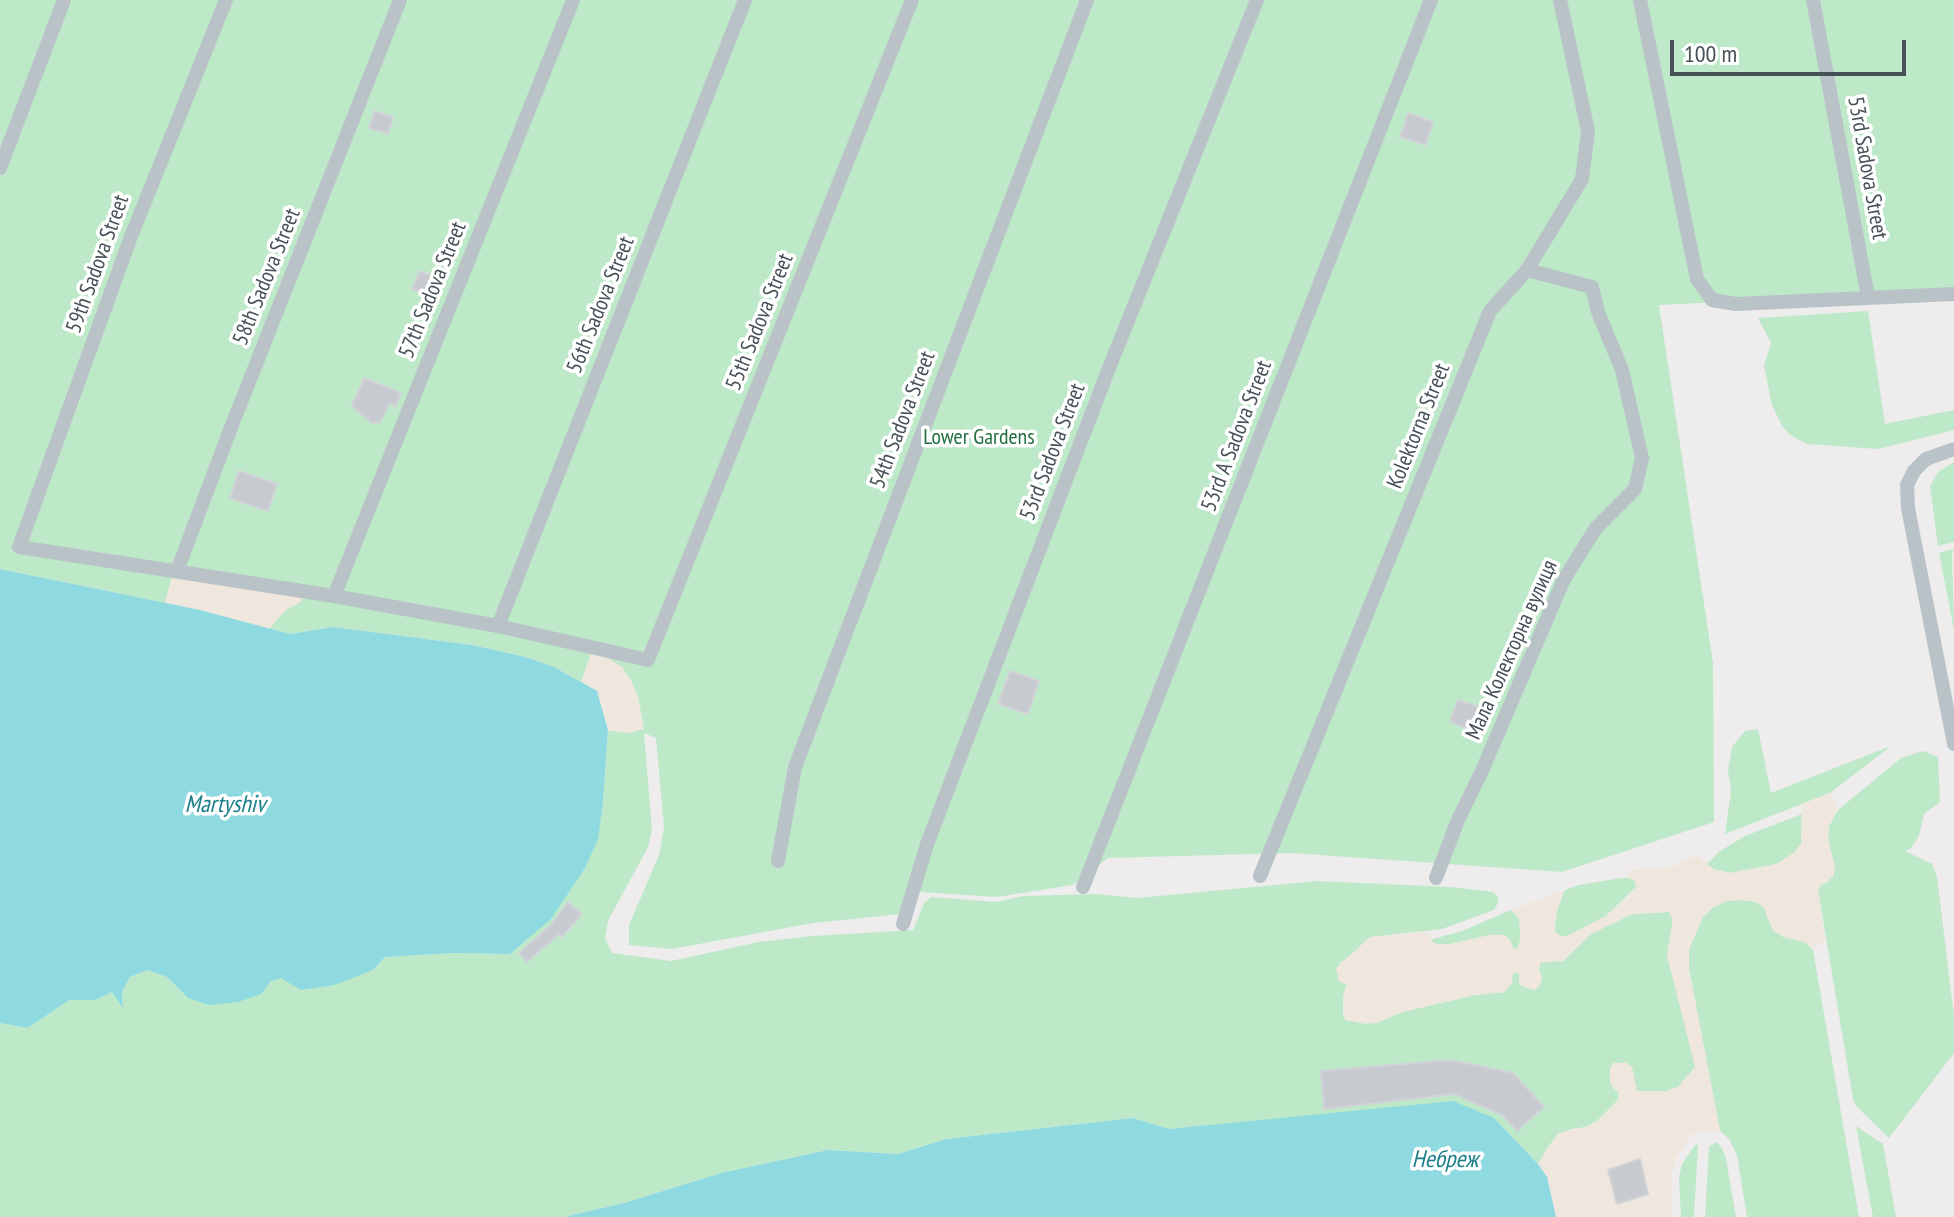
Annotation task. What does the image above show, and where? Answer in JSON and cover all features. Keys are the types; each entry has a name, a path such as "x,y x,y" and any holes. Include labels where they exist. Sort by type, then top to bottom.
{"street":[{"path":"0,168 64,0"},
{"name":"59th Sadova Street","path":"177,571 19,547 130,239 226,0"},
{"name":"58th Sadova Street","path":"177,571 400,0"},
{"name":"57th Sadova Street","path":"334,596 573,0"},
{"name":"56th Sadova Street","path":"498,626 745,0"},
{"name":"55th Sadova Street","path":"498,626 648,660 912,0"},
{"name":"54th Sadova Street","path":"778,861 795,767 1087,0"},
{"name":"53rd Sadova Street","path":"903,924 927,844 1103,383 1257,0"},
{"name":"53rd A Sadova Street","path":"1083,887 1431,0"},
{"name":"Kolektorna Street","path":"1260,876 1490,311 1527,270 1582,179 1588,131 1560,0"},
{"path":"1640,0 1697,279 1712,300 1720,303 1954,294"},
{"name":"53rd Sadova Street","path":"1813,0 1868,297"},
{"name":"Мала Колекторна вулиця","path":"1436,878 1458,820 1564,579 1596,528 1635,489 1642,458 1622,370 1598,312 1592,287 1527,270"},
{"path":"1954,449 1926,459 1914,471 1907,485 1908,508 1954,744"},
{"path":"177,571 498,626"}],"green space":[{"name":"Lower Gardens","path":"0,0 1954,0 1954,291 1659,305 1713,663 1714,822 1562,872 1291,853 1108,858 1072,885 997,897 918,892 901,914 813,923 672,949 629,945 629,925 659,855 664,827 656,738 644,733 652,830 648,847 608,921 605,938 612,953 671,961 759,942 913,930 924,903 931,897 996,902 1023,896 1096,894 1138,898 1317,881 1451,887 1493,892 1498,897 1498,903 1494,910 1442,929 1370,937 1350,958 1339,963 1347,985 1343,996 1343,1015 1376,1023 1402,1012 1475,995 1504,992 1513,973 1539,969 1541,962 1563,961 1591,934 1632,914 1669,912 1673,920 1667,955 1696,1067 1678,1087 1667,1091 1637,1091 1633,1083 1634,1074 1610,1077 1613,1088 1619,1092 1618,1100 1597,1121 1586,1127 1570,1129 1550,1144 1538,1164 1494,1118 1298,1117 1169,1129 1133,1118 946,1139 898,1154 828,1150 721,1173 624,1203 564,1217 0,1217 0,1023 28,1028 69,1000 95,1000 112,992 123,1006 122,992 130,977 147,970 167,977 188,998 281,977 301,990 373,970 385,957 510,954 530,937 585,868 597,839 608,730 627,733 597,691 554,667 526,657 472,645 333,627 290,634 200,610 0,569"},
{"path":"1868,311 1885,424 1954,410 1954,430 1878,449 1807,444 1790,435 1782,426 1772,405 1764,366 1771,343 1758,318"},
{"path":"1954,462 1954,542 1938,546 1930,486 1938,472"},
{"path":"1954,549 1952,554 1954,630 1939,553"},
{"path":"1758,729 1771,793 1891,746 1830,793 1725,834 1731,791 1728,771 1732,747 1745,731"},
{"path":"1923,751 1938,757 1940,802 1924,814 1919,836 1905,851 1932,864 1937,877 1954,1016 1954,1053 1889,1138 1856,1106 1853,1099 1818,890 1828,882 1835,869 1828,838 1829,826 1838,810 1901,758"},
{"path":"1802,814 1801,844 1777,864 1730,873 1713,869 1707,864 1720,851 1745,836"},
{"path":"1621,878 1635,881 1636,887 1606,916 1567,936 1555,932 1556,913 1565,890"},
{"path":"1726,901 1756,902 1764,908 1768,919 1783,937 1806,942 1813,950 1859,1217 1747,1217 1737,1155 1729,1139 1720,1131 1689,969 1689,949 1703,917"},
{"path":"1511,910 1519,918 1520,941 1517,949 1471,939 1451,944 1436,944 1430,940 1462,931"},
{"path":"1856,1126 1883,1144 1896,1217 1873,1217"},
{"path":"1716,1142 1726,1159 1736,1217 1705,1217 1709,1147"},
{"path":"1698,1145 1694,1217 1681,1217 1679,1177 1682,1164"}],"sand":[{"path":"173,572 304,594 301,602 286,610 269,629 165,603"},
{"path":"591,653 608,658 622,667 638,696 644,729 627,733 608,730 597,691 581,682"},
{"path":"1830,793 1838,810 1829,826 1828,838 1835,869 1833,877 1818,890 1825,940 1813,950 1805,942 1783,937 1773,930 1764,908 1756,902 1741,900 1726,901 1712,908 1703,917 1689,949 1689,969 1720,1131 1701,1131 1691,1135 1675,1160 1671,1175 1672,1217 1556,1217 1543,1170 1538,1164 1558,1133 1586,1127 1597,1121 1618,1100 1619,1092 1610,1084 1613,1063 1627,1063 1632,1067 1637,1091 1667,1091 1678,1087 1695,1067 1667,955 1673,920 1669,912 1632,914 1591,934 1562,961 1541,962 1539,969 1542,977 1535,990 1523,987 1516,972 1504,992 1475,995 1402,1012 1376,1023 1345,1020 1343,996 1347,985 1339,981 1336,968 1370,937 1429,932 1430,940 1436,944 1451,944 1489,935 1504,935 1517,949 1520,941 1519,918 1511,910 1565,890 1554,926 1560,936 1567,936 1606,916 1631,894 1636,887 1628,871 1675,866 1696,855 1713,869 1730,873 1777,864 1801,844 1802,804"}],"water":[{"name":"Martyshiv","path":"0,569 200,610 290,634 333,627 472,645 526,657 554,667 597,691 608,730 598,839 585,868 551,919 510,954 385,957 373,970 334,985 301,990 281,978 271,981 261,994 238,1002 209,1005 188,998 167,977 147,970 130,977 122,992 123,1008 112,992 95,1000 69,1000 28,1028 0,1023"},
{"name":"Небреж","path":"1453,1101 1494,1118 1538,1164 1547,1177 1556,1217 564,1217 624,1203 721,1173 828,1150 898,1154 946,1139 1133,1118 1169,1129"}],"building":[{"path":"374,111 393,117 388,134 369,128"},
{"path":"1408,113 1433,122 1426,145 1400,137"},
{"path":"420,271 444,280 434,297 412,289"},
{"path":"364,378 401,393 395,407 390,403 380,422 372,423 352,406"},
{"path":"239,471 277,484 268,511 230,498"},
{"path":"1010,671 1039,681 1028,714 998,704"},
{"path":"1458,700 1479,707 1471,730 1450,722"},
{"path":"568,902 582,914 562,937 559,934 527,962 519,953 550,926"},
{"path":"1451,1060 1513,1073 1544,1107 1517,1131 1502,1115 1454,1094 1324,1109 1321,1071"},
{"path":"1640,1159 1648,1194 1617,1204 1608,1170"}]}
